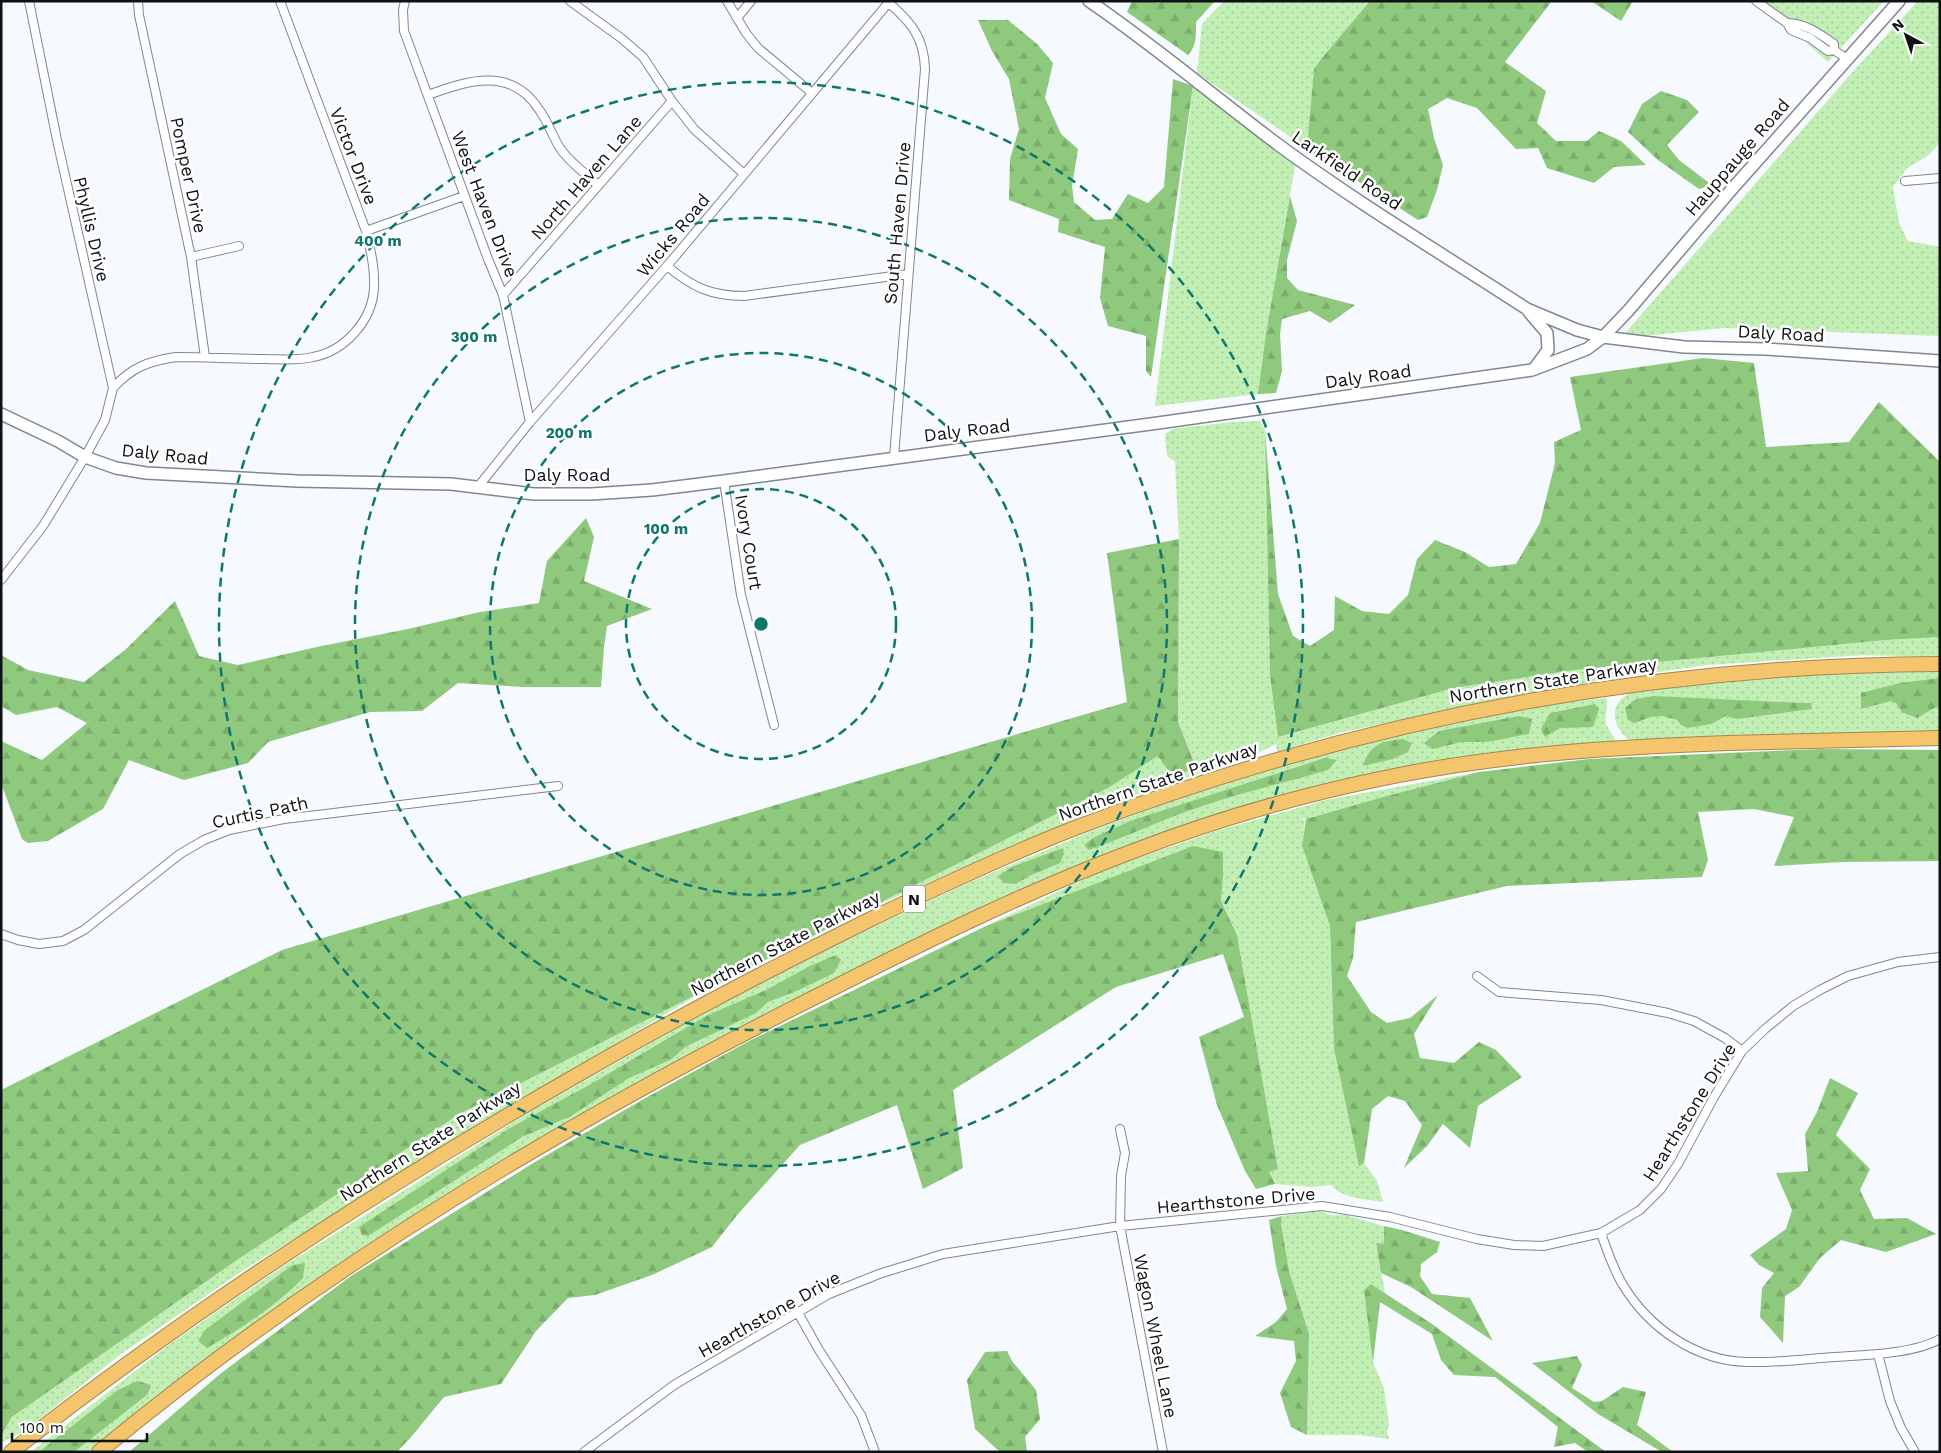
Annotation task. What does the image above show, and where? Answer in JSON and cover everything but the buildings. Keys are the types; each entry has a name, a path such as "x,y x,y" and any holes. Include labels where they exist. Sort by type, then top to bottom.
{"highway":[{"name":"Northern State Parkway","path":"11,1452 120,1370 233,1290 374,1197 512,1112 635,1042 794,958 942,886 1040,842 1133,807 1255,766 1353,738 1473,711 1610,688 1716,675 1824,667 1940,664"},
{"path":"99,1452 208,1365 294,1302 412,1224 526,1154 683,1066 868,970 1008,903 1135,850 1228,818 1325,791 1488,760 1554,752 1635,746 1940,738"}],"street":[{"name":"Phyllis Drive","path":"1,580 43,526 85,457 105,420 113,388 57,140 29,1"},
{"name":"Pomper Drive","path":"138,1 191,257 204,357"},
{"name":"Victor Drive","path":"113,388 125,375 158,360 176,357 293,360 315,357 335,349 354,336 367,314 374,290 374,262 366,231 280,1"},
{"name":"West Haven Drive","path":"405,1 403,10 404,31 464,196 503,295 530,422"},
{"path":"570,1 621,38 642,57 694,129 744,174"},
{"path":"727,1 746,34 758,48 812,93"},
{"path":"737,18 751,1"},
{"name":"Larkfield Road","path":"1089,1 1150,45 1281,146 1381,215 1527,309 1576,330 1603,337"},
{"path":"1756,1 1787,23 1795,23 1814,31 1834,44 1834,50 1847,59"},
{"name":"Hauppauge Road","path":"1603,337 1628,311 1732,189 1899,1"},
{"name":"Wicks Road","path":"477,488 530,422 666,266 890,2"},
{"name":"South Haven Drive","path":"890,2 915,29 924,51 925,69 894,457"},
{"path":"428,96 464,82 497,80 512,85 528,95 540,110 562,150 577,168 598,185"},
{"name":"North Haven Lane","path":"503,295 672,101"},
{"path":"1904,182 1940,178"},
{"path":"366,231 464,196"},
{"path":"191,257 239,246"},
{"path":"666,266 682,280 697,288 721,296 744,296 908,274"},
{"path":"1527,309 1547,333 1548,350 1532,370"},
{"name":"Daly Road","path":"1,414 58,441 85,457 116,468 146,473 297,481 451,484 534,494 591,494 652,490 724,481 1167,422 1532,370 1587,349 1603,337 1684,347 1766,349 1940,360"},
{"name":"Ivory Court","path":"724,481 741,595 774,724"},
{"name":"Curtis Path","path":"1,934 39,944 63,941 84,930 180,854 204,840 229,830 284,819 558,786"},
{"name":"Hearthstone Drive","path":"584,1452 674,1385 828,1294 879,1274 943,1254 1120,1226 1322,1206 1390,1217 1477,1239 1514,1245 1543,1246 1601,1233 1640,1210 1662,1188 1678,1164 1714,1096 1742,1051 1793,1006 1848,976 1898,962 1940,957"},
{"path":"1477,976 1499,992 1601,1000 1668,1013 1694,1022 1725,1038 1742,1051"},
{"name":"Wagon Wheel Lane","path":"1120,1129 1125,1153 1121,1176 1120,1226 1163,1452"},
{"path":"1601,1233 1622,1284 1640,1309 1663,1331 1691,1349 1723,1359 1746,1362 1878,1354 1911,1348 1940,1339"},
{"path":"797,1312 861,1415 875,1452"},
{"path":"1878,1354 1890,1401 1901,1428 1915,1452"}],"green space":[{"path":"1132,1 1155,1 1158,3 1164,1 1215,1 1196,22 1194,44 1188,55 1127,12"},
{"path":"1224,1 1370,1 1314,69 1308,135 1311,151 1197,73 1202,24"},
{"path":"1370,1 1552,1 1505,62 1546,91 1537,123 1556,141 1587,141 1599,131 1621,141 1646,165 1614,167 1594,183 1547,168 1538,148 1516,149 1477,108 1447,98 1428,109 1434,138 1443,165 1437,190 1427,217 1418,220 1311,151 1308,135 1314,69"},
{"path":"1591,1 1633,1 1621,21"},
{"path":"1759,1 1884,1 1828,62"},
{"path":"1918,1 1940,1 1940,142 1929,155 1907,168 1893,187 1899,223 1908,241 1940,247 1940,336 1725,328 1621,338 1849,76"},
{"path":"978,20 1008,20 1037,44 1053,63 1045,98 1061,134 1078,149 1072,186 1074,202 1095,220 1112,219 1128,194 1148,203 1164,187 1173,79 1193,86 1151,377 1146,371 1146,336 1108,326 1100,298 1105,247 1058,232 1059,219 1009,200 1010,159 1019,129 1009,79 992,51"},
{"path":"1193,86 1296,160 1266,333 1258,394 1155,406"},
{"path":"1661,91 1687,100 1699,112 1667,145 1679,160 1712,185 1699,189 1658,160 1628,132 1642,104"},
{"path":"1290,196 1297,221 1287,260 1287,278 1298,290 1355,305 1330,323 1310,311 1282,319 1280,334 1282,371 1276,393 1258,394 1266,333"},
{"path":"1703,358 1754,363 1766,447 1849,442 1879,402 1940,462 1940,637 1886,640 1575,670 1454,688 1278,737 1270,676 1265,430 1278,594 1293,636 1310,646 1334,630 1335,596 1362,611 1389,614 1408,595 1417,559 1435,540 1465,552 1489,567 1516,564 1540,523 1555,463 1554,442 1581,430 1570,377"},
{"path":"1260,421 1265,430 1270,676 1278,737 1454,688 1575,670 1886,640 1940,637 1940,657 1864,655 1707,665 1601,680 1475,704 1339,733 1277,752 1276,744 1258,753 1112,803 852,916 1108,788 1158,756 1195,765 1178,722 1179,539 1175,462 1167,456 1165,434 1173,429 1232,422"},
{"path":"586,518 594,537 584,581 652,609 607,626 601,687 523,687 458,683 422,711 370,712 268,742 248,763 184,780 129,760 103,809 48,841 28,843 22,839 2,786 1,741 42,760 87,723 57,707 16,715 1,706 1,655 28,670 84,682 125,650 175,601 199,656 238,665 480,612 539,603 547,561"},
{"path":"1179,539 1178,722 1195,765 1175,780 1158,756 1108,788 461,1113 237,1260 12,1417 1,1436 1,1090 282,950 1127,702 1107,553"},
{"path":"1940,672 1940,733 1632,741 1621,732 1615,720 1616,707 1619,701 1629,694 1641,690 1831,673"},
{"path":"1940,678 1940,705 1917,718 1902,712 1896,703 1891,701 1861,709 1861,693 1900,683"},
{"path":"1654,696 1811,703 1812,709 1737,719 1726,716 1711,724 1688,728 1681,725 1677,720 1663,716 1650,717 1635,723 1628,720 1625,708 1636,699"},
{"path":"1606,698 1606,723 1616,742 1416,767 1051,878 525,1148 131,1420 92,1452 31,1452 170,1344 282,1267 528,1113 677,1028 829,948 970,882 1087,833 1177,799 1334,750 1420,729 1564,702"},
{"path":"1595,704 1599,709 1593,727 1560,728 1545,737 1541,729 1550,713"},
{"path":"1519,716 1532,719 1529,734 1487,742 1462,742 1432,749 1424,743 1439,731"},
{"path":"1403,739 1412,743 1408,752 1393,759 1363,766 1369,753 1377,745"},
{"path":"1820,749 1940,750 1940,861 1843,862 1774,866 1794,817 1754,809 1698,812 1708,860 1702,877 1507,886 1356,922 1353,958 1347,976 1371,1012 1387,1023 1410,1018 1438,995 1414,1034 1420,1058 1454,1063 1479,1042 1496,1050 1522,1077 1478,1106 1470,1148 1443,1124 1427,1146 1404,1168 1422,1125 1405,1101 1388,1096 1372,1109 1364,1163 1359,1166 1334,1049 1330,926 1302,846 1306,819 1479,772 1589,759"},
{"path":"1325,758 1337,760 1328,770 1202,806 1089,850 1084,845 1093,838 1130,821"},
{"path":"1479,772 1306,819 1298,818 1305,820 1302,846 1330,926 1334,1049 1359,1165 1364,1163 1377,1181 1383,1202 1348,1196 1331,1185 1311,1187 1275,1184 1269,1172 1278,1169 1237,935 1221,901 1223,852 986,926 1103,870 1219,830 1326,800"},
{"path":"1193,846 1223,852 1221,901 1237,935 1278,1169 1269,1172 1275,1184 1256,1189 1245,1171 1217,1105 1199,1037 1244,1017 1223,954 1116,987 953,1090 963,1168 923,1189 897,1105 800,1145 738,1214 712,1247 652,1275 595,1295 568,1298 536,1331 501,1384 444,1397 397,1452 129,1452 220,1374 351,1276 535,1162 642,1100 749,1041 986,926"},
{"path":"1063,848 1064,854 1060,863 1029,876 1016,884 1004,883 998,876 1014,866"},
{"path":"836,955 841,960 834,973 768,1002 756,1013 685,1047 672,1059 629,1078 571,1116 522,1137 368,1236 362,1235 359,1227 510,1128 591,1084 706,1016 766,990 810,966"},
{"path":"702,992 248,1267 121,1354 24,1431 1,1443 1,1437 12,1417 237,1260 461,1113"},
{"path":"1830,1078 1858,1093 1836,1135 1870,1169 1860,1190 1874,1219 1907,1218 1936,1234 1886,1252 1841,1240 1820,1258 1799,1287 1785,1296 1783,1343 1760,1317 1762,1288 1774,1273 1759,1265 1750,1255 1786,1229 1792,1210 1776,1173 1808,1171 1805,1134 1817,1112"},
{"path":"1319,1211 1331,1215 1345,1215 1384,1226 1384,1244 1376,1244 1385,1293 1371,1284 1373,1362 1384,1388 1389,1439 1359,1435 1307,1435 1309,1334 1289,1271 1281,1223 1282,1216"},
{"path":"1282,1216 1281,1223 1289,1271 1309,1334 1307,1435 1291,1427 1280,1393 1296,1361 1294,1341 1255,1336 1276,1322 1287,1309 1276,1266 1269,1220"},
{"path":"1384,1226 1440,1242 1437,1252 1421,1264 1420,1276 1432,1294 1470,1298 1493,1341 1411,1287 1381,1273 1376,1243 1384,1244"},
{"path":"305,1263 303,1278 258,1316 207,1348 198,1341 205,1330 287,1269 293,1265"},
{"path":"1371,1284 1432,1324 1606,1452 1588,1452 1575,1443 1554,1447 1558,1427 1495,1377 1454,1375 1441,1360 1432,1334 1380,1302 1373,1362 1364,1290"},
{"path":"1007,1351 1012,1361 1036,1390 1040,1419 1025,1437 1027,1452 1000,1452 975,1429 967,1380 985,1352"},
{"path":"1577,1356 1582,1365 1572,1388 1594,1402 1602,1401 1623,1387 1646,1392 1637,1425 1673,1452 1662,1452 1598,1414 1532,1363"},
{"path":"137,1381 151,1385 148,1394 74,1452 39,1452 118,1390"}]}
